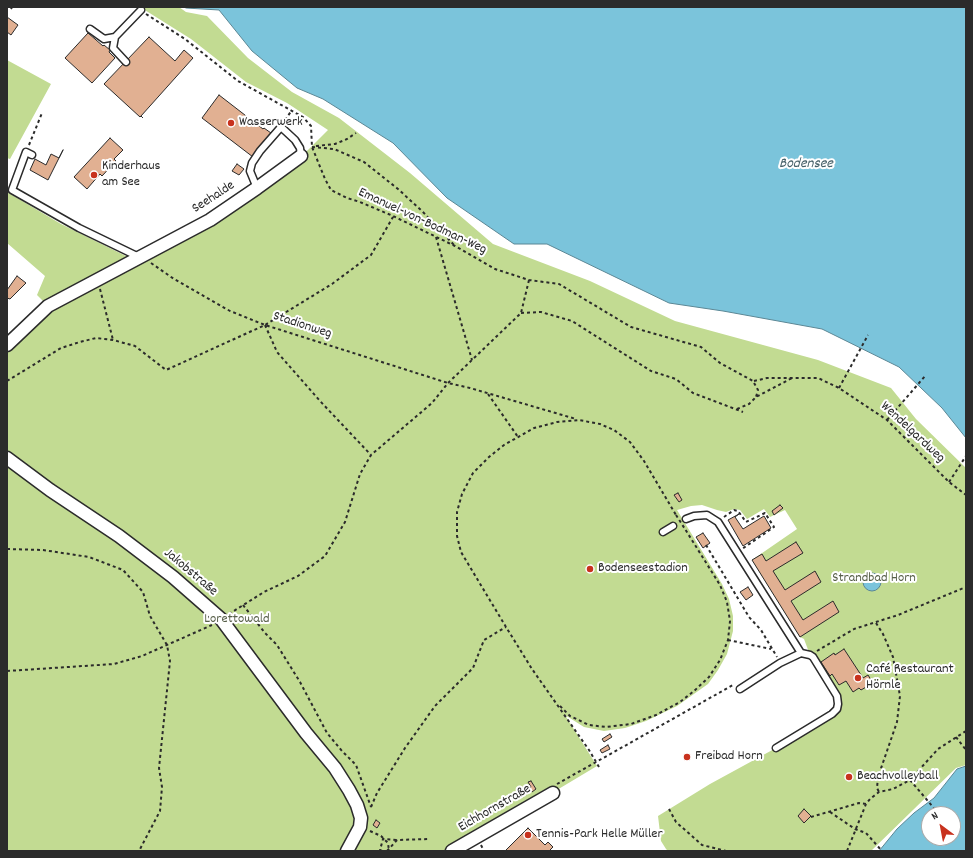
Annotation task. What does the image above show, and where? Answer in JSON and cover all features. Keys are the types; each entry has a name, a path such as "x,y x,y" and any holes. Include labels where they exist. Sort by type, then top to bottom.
{"street":[{"name":"Seehalde","path":"7,345 48,306 210,220 301,156"},
{"name":"Jakobstraße","path":"7,458 50,490 119,536 174,577 221,619 306,733 335,768 349,790 359,810 361,818 360,827 347,851"},
{"name":"Eichhornstraße","path":"452,851 553,790"}],"lane":[{"path":"126,62 113,48 115,37 140,10"},
{"path":"90,29 104,39 115,37"},
{"path":"257,188 250,171 252,163 260,151 281,127 295,140 300,148 301,156"},
{"path":"32,155 26,152 12,190 79,228 139,257"},
{"path":"686,519 694,516 707,515 718,522 801,653"},
{"path":"663,532 673,526"},
{"path":"740,689 780,663 801,653 810,655 838,696 838,704 832,714 776,748"}],"path":[{"name":"Emanuel-von-Bodman-Weg","path":"140,10 185,39 238,81 303,117 311,126 312,147 324,179 331,190 393,216 455,246 494,268 529,280 559,284 631,327 701,347 720,363 753,381"},
{"path":"281,127 292,110"},
{"path":"26,152 42,113"},
{"path":"312,147 334,144 356,134"},
{"path":"312,147 334,149 364,162 398,189 423,212 455,246"},
{"path":"7,381 60,348 96,338 113,340 135,346 166,370 265,325 332,284 371,255 393,216"},
{"path":"436,237 472,360"},
{"name":"Stadionweg","path":"139,257 230,311 265,325 448,383 579,420"},
{"path":"98,279 113,340"},
{"path":"7,671 114,664 142,656 208,628 243,604 298,576 325,556 345,522 360,474 371,455 432,403 448,383 521,313 529,280"},
{"path":"521,313 541,312 572,321 651,371 676,379 693,393 743,412"},
{"path":"265,325 277,352 320,401 371,455"},
{"path":"839,388 868,335"},
{"path":"887,420 926,375"},
{"path":"736,409 749,404 756,397 795,377"},
{"name":"Wendelgardweg","path":"753,381 767,378 818,378 839,388 887,420 949,482 966,495"},
{"path":"753,381 758,390 756,397"},
{"path":"487,393 518,437"},
{"path":"554,701 570,716 589,725 606,727 631,724 656,715 680,702 708,677 716,666 728,640 730,621 727,602 720,585 648,467 630,442 614,430 600,424 579,420 558,422 540,427 504,445 489,457 473,473 462,494 457,512 457,536 460,552 506,627 554,701 590,750 599,766"},
{"path":"949,482 966,456"},
{"path":"718,522 734,510 738,511 746,522 765,513 774,528 738,552"},
{"path":"706,545 749,617 761,630 780,663"},
{"path":"7,549 43,550 89,557 123,570 143,592 150,616 167,645 170,661 159,768 162,787 160,811 139,851"},
{"path":"810,655 854,629 876,623 966,587"},
{"path":"243,604 265,633 277,645 300,682 327,733 356,765 371,807 377,793 405,748 435,706 473,668 484,640 506,627"},
{"path":"876,623 883,634 893,657 900,696 897,722 878,777 877,788 879,792"},
{"path":"728,640 772,649"},
{"path":"553,790 596,763 733,685"},
{"path":"847,851 866,804 879,792 893,789 910,780 938,749 966,731"},
{"path":"956,737 966,750"},
{"path":"910,780 932,806"},
{"path":"811,817 859,803 866,804"},
{"path":"668,809 676,822 702,845 726,851"},
{"path":"830,812 855,829 866,833 882,851"},
{"path":"381,836 388,843 388,850"},
{"path":"383,839 429,839"},
{"path":"382,851 380,850 383,839"},
{"path":"388,850 397,840"},
{"path":"482,847 484,851"}],"green space":[{"name":"Lorettowald","path":"140,7 179,7 186,12 207,16 248,58 292,92 339,118 410,173 493,244 590,281 675,321 818,360 891,388 916,419 966,468 966,765 956,768 871,851 668,851 661,841 658,816 710,784 776,748 832,714 838,704 810,655 804,639 800,637 752,560 797,529 785,510 770,517 764,509 747,519 740,510 734,509 726,512 702,505 677,510 722,584 729,599 733,616 733,631 727,654 718,670 708,684 677,706 646,721 625,728 604,731 584,727 565,715 597,766 455,851 7,851 7,345 48,306 257,188 308,150 328,130 287,103 246,82 191,39"},
{"path":"7,60 51,84 10,159 7,158"},
{"path":"7,192 61,224 130,258 45,303 37,295 45,276 7,243"}],"water":[{"name":"Bodensee","path":"184,7 966,7 966,438 942,408 899,367 822,329 669,303 547,244 514,244 447,198 393,143 323,99 297,88 252,51 219,10"},
{"path":"872,573 878,576 881,582 878,588 872,591 866,588 863,582 866,576"},
{"path":"966,766 966,851 879,851 897,829 921,808 921,846 961,846 961,806 923,806 934,798 957,769"}],"building":[{"path":"7,17 18,25 11,35 7,32"},
{"path":"88,33 110,50 109,52 115,58 92,83 65,58"},
{"path":"149,37 175,61 184,50 193,58 140,117 104,84"},
{"name":"Wasserwerk","path":"219,95 263,129 264,128 271,133 253,157 202,118"},
{"path":"110,138 123,150 114,159 116,161 102,176 100,174 87,189 74,177"},
{"path":"51,154 59,158 48,180 30,170 35,159 46,165"},
{"path":"237,164 244,169 239,175 232,171"},
{"path":"17,276 26,283 10,299 7,298 7,290"},
{"path":"678,493 682,500 679,502 674,495"},
{"path":"780,505 783,508 774,515 772,511"},
{"path":"739,514 735,517 743,529 764,516 771,528 743,546 728,520"},
{"path":"703,533 710,543 703,548 696,537"},
{"path":"796,542 803,553 773,571 785,590 815,571 821,582 791,601 803,620 833,601 839,612 800,637 752,560 762,554 766,561"},
{"path":"748,587 753,595 746,600 740,592"},
{"path":"844,649 863,678 868,675 873,683 861,690 859,688 853,692 846,681 839,685 832,674 830,676 821,662 834,653 835,655"},
{"path":"610,734 612,737 604,742 602,739"},
{"path":"608,745 610,749 602,753 600,750"},
{"path":"531,781 536,789 532,792 529,788 531,787 528,782"},
{"path":"804,809 811,816 804,823 798,816"},
{"path":"376,820 380,823 377,828 373,825"},
{"name":"Tennis-Park Helle Müller","path":"528,828 545,845 548,842 553,847 550,850 551,851 505,851"}],"place":[{"name":"Wasserwerk","path":"231,123"},
{"name":"Kinderhaus am See","path":"94,175"},
{"name":"Bodenseestadion","path":"590,569"},
{"name":"Café Restaurant Hörnle","path":"858,678"},
{"name":"Freibad Horn","path":"687,757"},
{"name":"Beachvolleyball","path":"849,777"},
{"name":"Tennis-Park Helle Müller","path":"528,835"}],"park label":[{"name":"Strandbad Horn","path":"874,579"}]}
